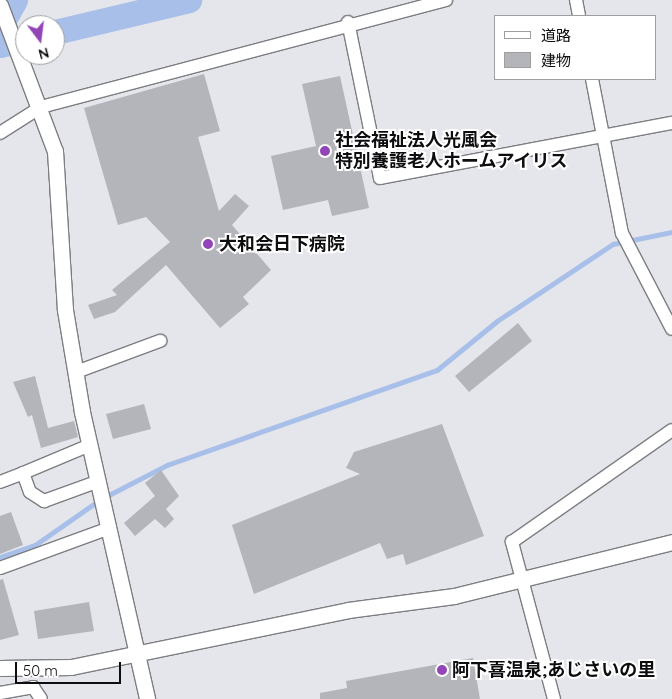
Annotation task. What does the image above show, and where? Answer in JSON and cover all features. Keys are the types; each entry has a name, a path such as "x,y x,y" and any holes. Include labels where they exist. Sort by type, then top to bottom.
{"street":[{"path":"0,133 41,107 348,22 446,0"},
{"path":"576,0 579,15"},
{"path":"0,5 41,107 55,151 66,310 76,372 90,445 147,699"},
{"path":"348,22 380,178 672,123"},
{"path":"592,80 622,233 672,330"},
{"path":"76,372 160,341"},
{"path":"554,699 512,542 672,430"},
{"path":"0,482 90,445"},
{"path":"23,473 30,492 44,501 102,494"},
{"path":"0,568 110,528"},
{"path":"0,668 71,666 348,610 454,596 522,582 672,542"},
{"path":"0,693 34,687 41,699"}],"building":[{"path":"204,74 220,131 198,137 219,211 235,194 249,206 232,225 271,270 243,297 249,304 220,328 166,265 115,312 94,319 88,305 117,295 112,290 170,242 146,217 118,225 84,108"},
{"name":"社会福祉法人光風会 特別養護老人ホームアイリス","path":"340,76 369,208 332,216 328,200 283,210 271,156 316,146 302,84"},
{"path":"518,323 532,341 469,392 455,376"},
{"path":"35,376 48,428 74,421 78,437 41,448 32,415 28,417 13,382"},
{"path":"144,404 151,429 113,439 106,414"},
{"path":"442,424 484,536 406,565 403,554 387,559 380,543 254,594 232,525 360,474 346,468 354,452"},
{"path":"161,470 179,496 166,509 174,519 165,528 155,519 135,536 124,523 155,496 145,483"},
{"path":"11,512 23,545 0,554 0,516"},
{"path":"3,579 19,635 0,640 0,580"},
{"path":"89,602 94,631 38,639 34,611"},
{"name":"阿下喜温泉;あじさいの里","path":"473,658 480,699 320,699 320,693 347,688 346,681"}],"waterway":[{"path":"0,27 15,0"},
{"path":"65,30 189,0"},
{"path":"0,45 15,41"},
{"path":"105,497 167,465 437,370 497,321 613,244 672,232"},
{"path":"0,557 35,545 98,501"}],"place":[{"name":"社会福祉法人光風会 特別養護老人ホームアイリス","path":"325,151"},
{"name":"大和会日下病院","path":"208,244"},
{"name":"阿下喜温泉;あじさいの里","path":"442,670"}]}
